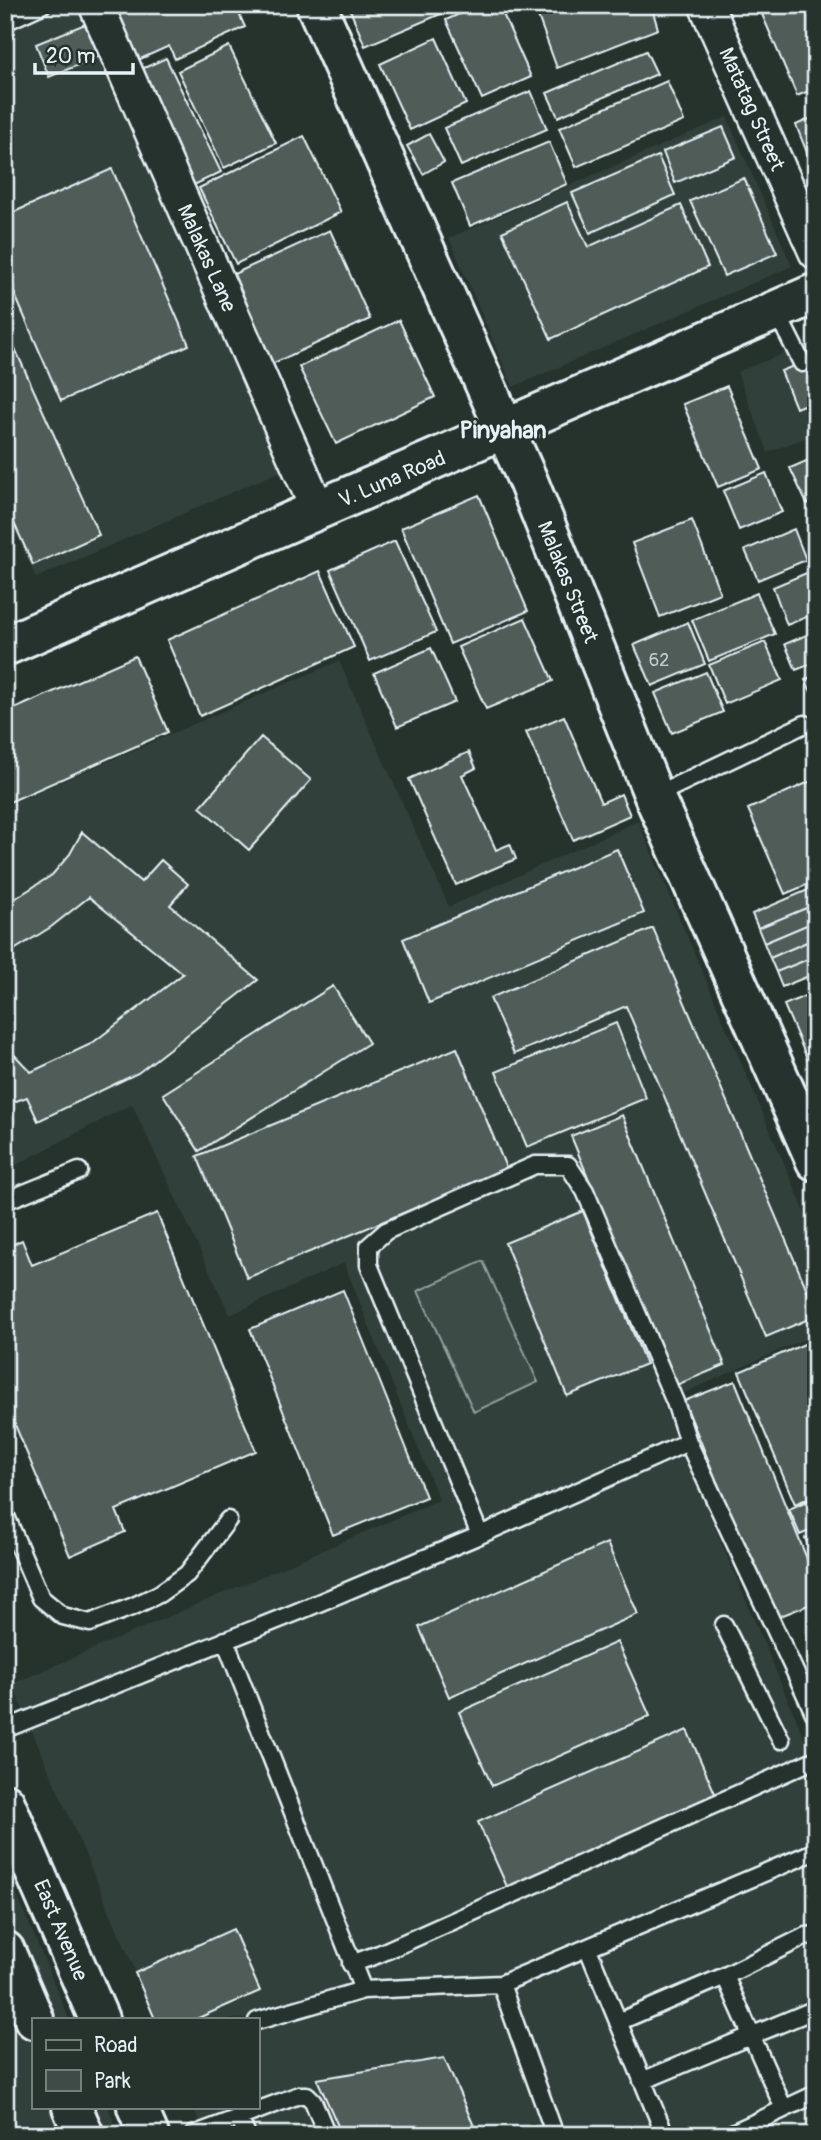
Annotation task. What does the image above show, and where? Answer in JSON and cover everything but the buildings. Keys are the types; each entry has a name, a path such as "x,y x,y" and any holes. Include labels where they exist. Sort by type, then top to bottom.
{"main road":[{"name":"Malakas Street","path":"316,5 528,481 654,796 816,1161"},
{"name":"V. Luna Road","path":"5,646 816,293"},
{"name":"East Avenue","path":"5,1803 99,2018"},
{"path":"5,1951 34,2018"},
{"path":"72,2108 85,2135"},
{"path":"137,2108 149,2135"}],"street":[{"name":"Malakas Lane","path":"96,5 318,510"},
{"name":"Matatag Street","path":"706,5 816,252"}],"lane":[{"path":"5,22 42,5"},
{"path":"776,310 802,363"},
{"path":"654,796 805,724"},
{"path":"480,1535 369,1265 369,1246 386,1231 398,1225 535,1165 568,1166 585,1191 675,1402 688,1442 816,1717"},
{"path":"5,1201 79,1171"},
{"path":"5,1729 480,1535 688,1442"},
{"path":"5,1514 41,1598 63,1616 90,1623 159,1594 187,1574 228,1520"},
{"path":"724,1625 781,1740"},
{"path":"225,1640 363,1990"},
{"path":"351,1964 379,1954 816,1759"},
{"path":"259,2020 363,1990 501,1984 816,1851"},
{"path":"618,2022 725,1976 806,1936 816,1935"},
{"path":"588,1949 665,2135"},
{"path":"725,1976 783,2109"},
{"path":"501,1984 555,2135"},
{"path":"642,2081 816,2010"},
{"path":"728,2135 816,2094"},
{"path":"193,2135 299,2095 307,2095 313,2101 327,2135"},
{"path":"238,2117 247,2135"}],"shaded area":[{"path":"5,5 90,5 292,466 36,578 5,509"},
{"path":"727,117 792,266 513,387 449,238"},
{"path":"816,341 816,434 768,452 737,372"},
{"path":"339,661 449,907 638,821 816,1238 816,1334 662,1403 816,1766 816,2135 205,2135 193,2108 259,2108 259,2018 156,2018 12,1684 439,1500 344,1263 230,1315 132,1104 5,1171 5,806"},
{"path":"5,1867 69,2018 32,2018 32,2108 108,2108 120,2135 5,2135"}],"green space":[{"path":"483,1261 538,1382 474,1412 418,1291"}],"district":[{"name":"Pinyahan","path":"503,430"}]}
